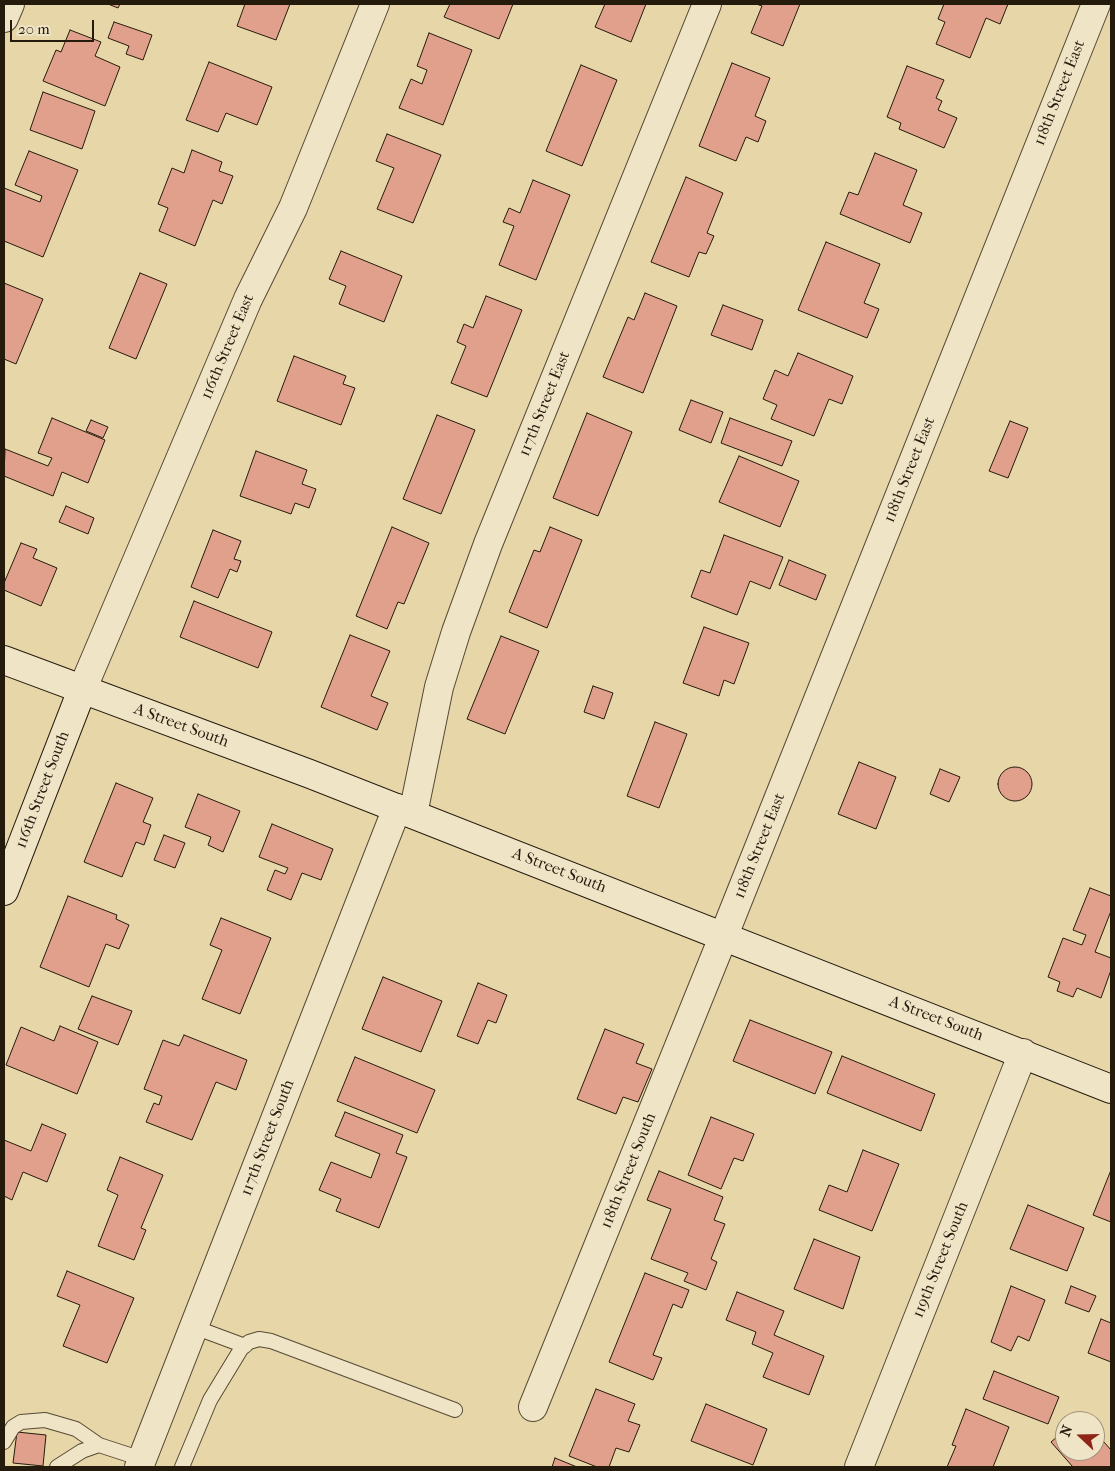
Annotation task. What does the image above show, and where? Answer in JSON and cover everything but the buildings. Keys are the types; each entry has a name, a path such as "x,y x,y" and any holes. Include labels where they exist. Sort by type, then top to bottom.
{"street":[{"path":"4,18 10,4"},
{"name":"116th Street East","path":"82,690 248,299 293,208 375,4"},
{"name":"117th Street East","path":"405,811 456,632 488,544 707,4"},
{"name":"118th Street East","path":"724,935 1096,4"},
{"name":"A Street South","path":"4,660 405,811 1111,1089"},
{"name":"116th Street South","path":"4,890 82,690"},
{"name":"117th Street South","path":"141,1463 194,1327 405,811"},
{"name":"118th Street South","path":"533,1407 724,935"},
{"name":"119th Street South","path":"859,1467 1023,1053"}],"lane":[{"path":"194,1327 245,1346"},
{"path":"182,1467 210,1400 245,1346 259,1339 271,1340 455,1410"},
{"path":"4,1442 13,1427 22,1422 45,1420 76,1430 99,1445 117,1449 141,1463"},
{"path":"57,1467 82,1451 99,1445"}]}
